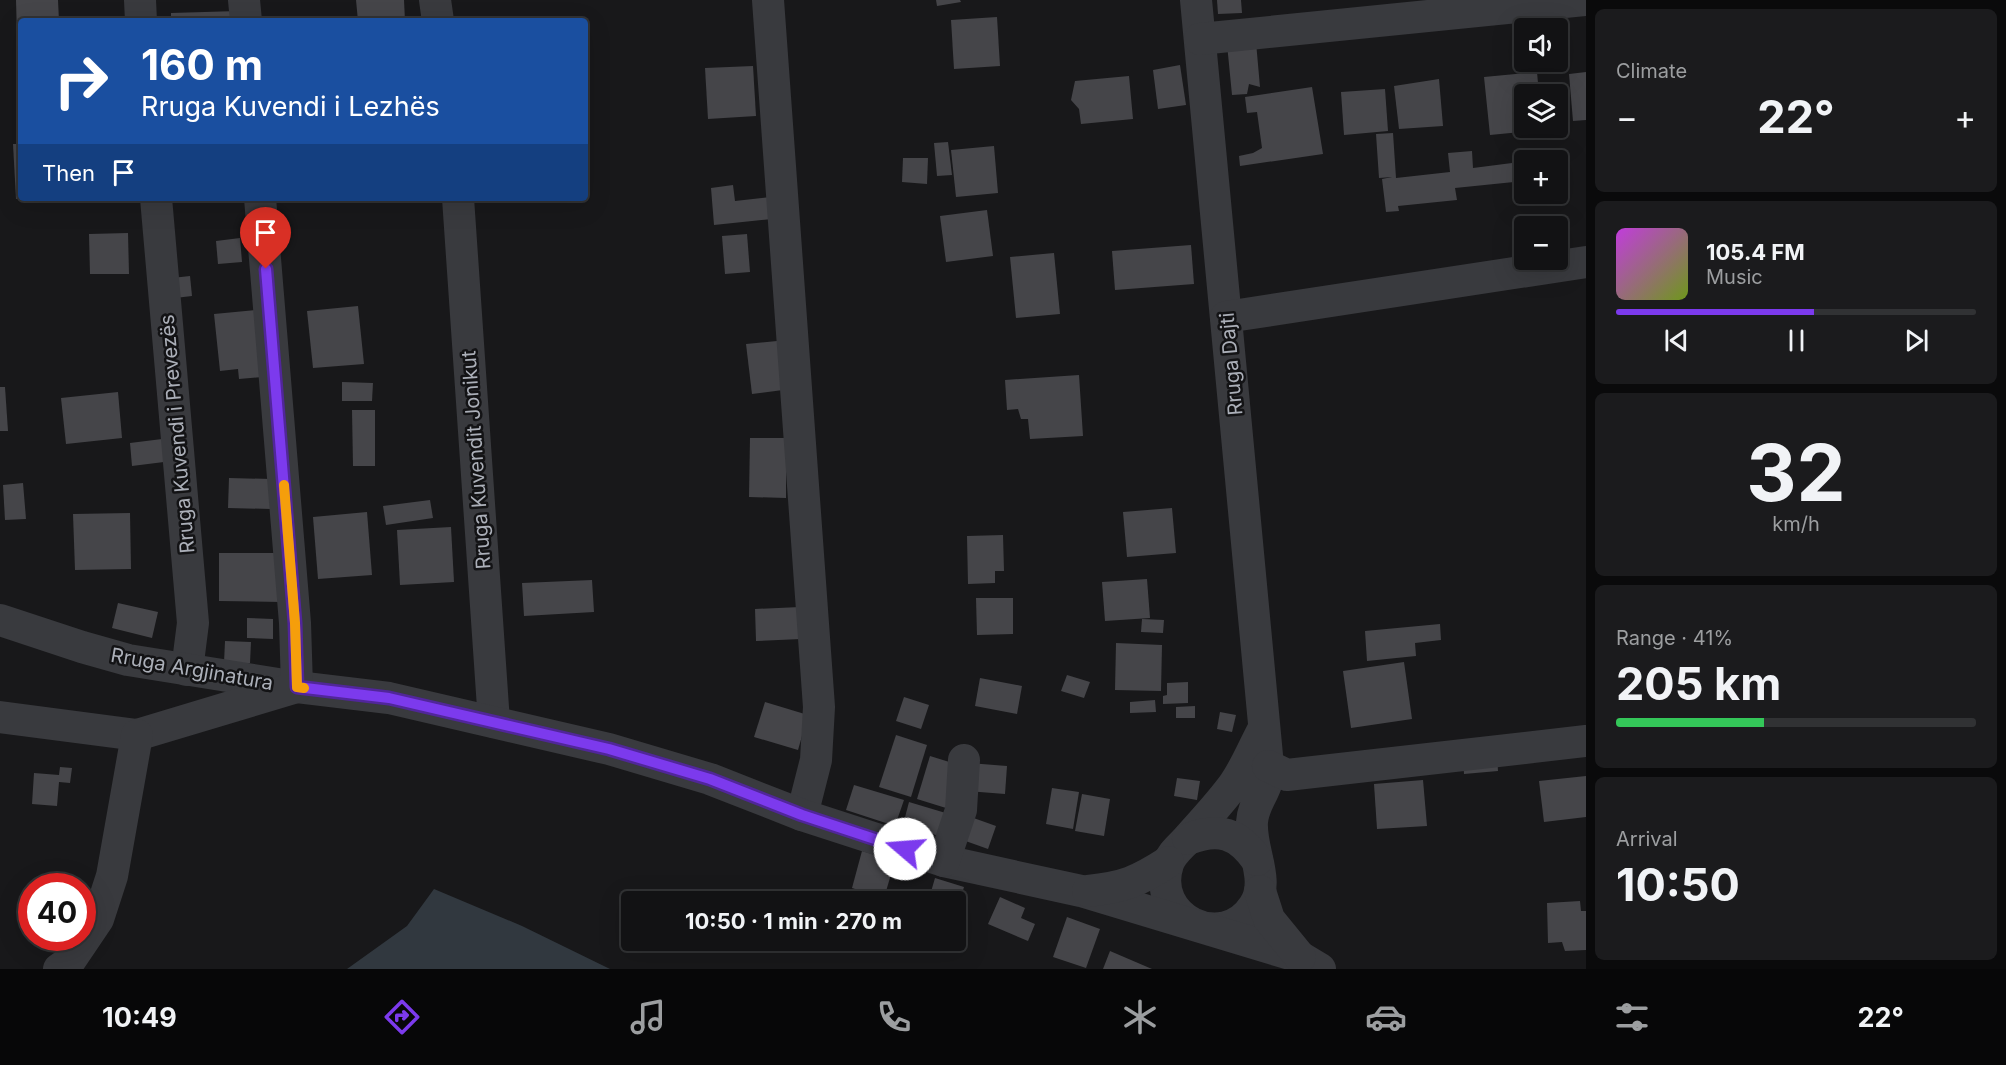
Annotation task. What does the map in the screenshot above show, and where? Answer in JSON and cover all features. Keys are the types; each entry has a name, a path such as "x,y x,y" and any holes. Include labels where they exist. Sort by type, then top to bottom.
{"street":[{"path":"140,0 141,18"},
{"path":"244,0 246,18"},
{"path":"435,0 438,18"},
{"path":"768,0 819,707 816,760 802,815"},
{"name":"Rruga Dajti","path":"1196,0 1268,766"},
{"path":"1200,39 1586,0"},
{"name":"Rruga Kuvendi i Prevezës","path":"156,201 193,623 187,670"},
{"path":"0,717 137,735 297,687 295,623 260,201"},
{"name":"Rruga Kuvendit Jonikut","path":"458,201 494,722"},
{"path":"1226,317 1586,262"},
{"name":"Rruga Argjinatura","path":"0,620 128,660 297,687 389,698 609,749 710,779 802,815 944,861 1081,891"},
{"path":"1264,728 1234,783 1188,839 1176,849 1168,862 1164,878 1166,893 1173,908 1184,919 1198,926 1214,929 1229,926 1244,918 1254,906 1260,891 1261,875 1252,824 1257,801 1266,784 1268,766 1287,775 1586,741"},
{"path":"59,969 69,962 98,919 112,876 137,735"},
{"path":"944,861 961,810 964,760"},
{"path":"1188,839 1203,833 1219,832 1234,837 1247,846 1257,860"},
{"path":"1081,891 1119,887 1144,878 1168,862"},
{"path":"1081,891 1198,926 1301,965"},
{"path":"1260,891 1269,919 1301,965"}],"shaded area":[{"path":"434,889 522,926 610,969 347,969 407,926"}],"building":[{"path":"16,0 58,0 59,18 18,18 17,36"},
{"path":"356,0 404,0 405,18 358,18"},
{"path":"936,0 960,0 961,2 937,6"},
{"path":"1217,0 1241,0 1242,13 1218,14"},
{"path":"238,11 238,18 171,18 171,13"},
{"path":"997,17 1000,66 954,69 951,20"},
{"path":"1256,42 1260,87 1249,84 1247,94 1232,95 1227,44"},
{"path":"1180,65 1186,105 1158,109 1153,70"},
{"path":"753,66 756,116 708,119 705,68"},
{"path":"1537,72 1538,84 1514,84 1514,133 1490,135 1484,77"},
{"path":"1586,72 1586,120 1573,121 1569,74"},
{"path":"1129,76 1133,119 1081,124 1079,109 1071,100 1075,81"},
{"path":"1439,79 1443,126 1399,129 1394,86"},
{"path":"1312,87 1323,154 1240,166 1239,156 1262,148 1257,112 1247,113 1245,97"},
{"path":"1385,89 1388,131 1344,135 1341,92"},
{"path":"1393,133 1396,178 1450,172 1448,153 1472,151 1473,168 1512,163 1514,182 1455,188 1457,200 1398,206 1399,211 1386,212 1382,179 1392,177 1379,178 1376,134"},
{"path":"948,142 952,175 937,176 934,143"},
{"path":"13,144 18,144 18,199 16,199"},
{"path":"994,146 998,193 956,197 951,150"},
{"path":"903,158 928,158 927,184 902,182"},
{"path":"733,185 735,201 770,197 772,219 714,225 711,188"},
{"path":"987,210 993,256 946,262 940,216"},
{"path":"128,233 129,274 90,274 89,234"},
{"path":"747,234 750,272 725,274 722,236"},
{"path":"240,238 242,262 218,264 216,241"},
{"path":"1191,245 1194,284 1115,290 1112,251"},
{"path":"1054,253 1060,314 1016,318 1010,257"},
{"path":"190,276 192,296 175,298 172,278"},
{"path":"358,306 364,364 313,368 307,311"},
{"path":"256,310 262,377 239,379 238,369 220,371 214,314"},
{"path":"777,341 783,390 752,394 746,344"},
{"path":"1079,375 1083,436 1030,439 1028,419 1021,419 1018,409 1007,410 1005,380"},
{"path":"342,382 373,383 372,401 342,401"},
{"path":"0,387 5,387 8,431 0,431"},
{"path":"118,392 122,438 66,444 61,398"},
{"path":"352,410 375,410 375,466 353,466"},
{"path":"750,438 786,438 786,498 749,497"},
{"path":"162,439 164,462 132,466 130,443"},
{"path":"229,478 271,479 271,509 228,508"},
{"path":"23,483 26,519 5,520 3,485"},
{"path":"430,500 433,518 386,525 383,506"},
{"path":"1172,508 1176,553 1127,557 1123,512"},
{"path":"367,512 372,575 318,579 313,517"},
{"path":"130,513 131,569 75,570 73,514"},
{"path":"451,527 454,582 400,585 397,530"},
{"path":"1003,535 1004,571 995,571 995,583 968,584 967,536"},
{"path":"219,553 282,553 281,602 219,601"},
{"path":"1147,579 1150,618 1105,621 1102,582"},
{"path":"592,580 594,612 524,616 522,583"},
{"path":"976,598 1013,598 1013,634 977,635"},
{"path":"118,603 158,612 152,638 112,628"},
{"path":"800,607 801,639 756,641 755,609"},
{"path":"247,618 273,619 273,639 247,638"},
{"path":"1142,619 1164,620 1163,633 1141,632"},
{"path":"1440,624 1441,640 1415,643 1416,656 1367,661 1365,631"},
{"path":"225,641 251,642 250,663 224,663"},
{"path":"1116,643 1162,645 1161,691 1115,690"},
{"path":"1404,662 1412,719 1351,728 1343,671"},
{"path":"1067,675 1090,682 1084,698 1061,691"},
{"path":"980,678 1022,686 1017,714 975,706"},
{"path":"1188,682 1188,703 1163,704 1163,696 1167,695 1167,683"},
{"path":"904,697 929,705 921,729 896,721"},
{"path":"1155,700 1156,712 1130,713 1130,702"},
{"path":"765,702 808,715 798,750 754,737"},
{"path":"1195,706 1195,718 1176,718 1176,707"},
{"path":"1220,712 1236,715 1232,732 1217,729"},
{"path":"896,735 927,745 911,797 879,787"},
{"path":"1497,755 1498,771 1464,774 1463,758"},
{"path":"930,756 959,765 946,808 917,799"},
{"path":"969,763 1007,766 1005,794 967,791"},
{"path":"60,767 72,768 70,783 59,782 57,806 32,804 34,773 59,775"},
{"path":"1586,776 1586,817 1544,822 1539,781"},
{"path":"1177,778 1200,781 1197,800 1174,796"},
{"path":"1423,780 1427,826 1377,829 1374,784"},
{"path":"854,785 904,800 895,826 846,810"},
{"path":"1052,788 1079,792 1073,829 1046,824"},
{"path":"1082,794 1110,799 1104,836 1075,831"},
{"path":"909,802 949,814 942,837 903,825"},
{"path":"968,816 996,826 988,849 960,839"},
{"path":"862,851 895,861 886,891 862,891 852,888"},
{"path":"935,878 964,887 963,891 931,891"},
{"path":"1000,897 1025,908 1021,918 1035,924 1028,941 988,924"},
{"path":"1580,901 1581,911 1586,911 1586,950 1565,951 1562,942 1548,943 1547,903"},
{"path":"1067,917 1100,929 1086,968 1053,957"},
{"path":"1110,951 1152,969 1103,969"}],"slow traffic":[{"path":"284,485 295,623 297,687 304,688"}],"route":[{"path":"266,269 295,623 297,687 389,698 609,749 710,779 802,815 905,849"}]}
